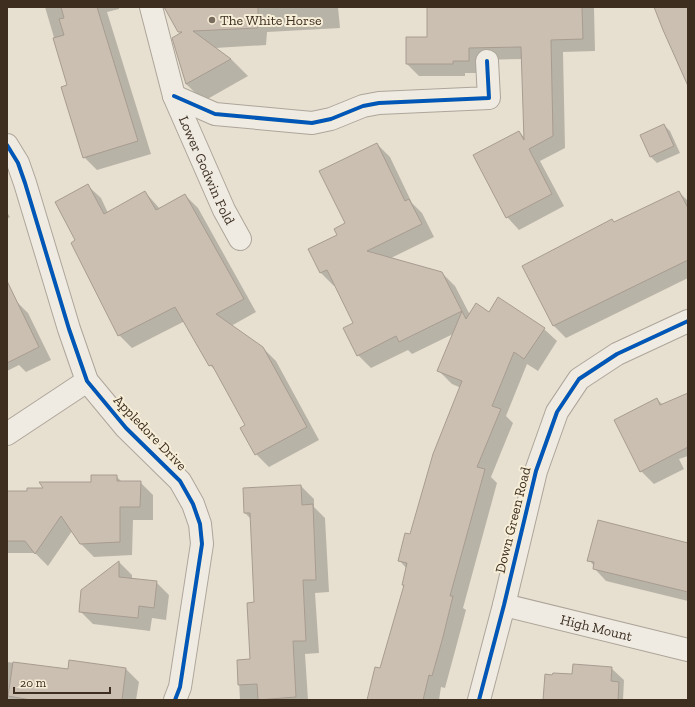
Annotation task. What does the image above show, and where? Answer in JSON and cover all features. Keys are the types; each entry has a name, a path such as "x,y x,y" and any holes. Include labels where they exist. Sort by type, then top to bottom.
{"street":[{"name":"Lower Godwin Fold","path":"151,7 174,96 224,210 240,239"},
{"path":"174,96 215,114 312,122 331,119 363,106 379,103 489,98 487,60"},
{"name":"Appledore Drive","path":"7,145 18,163 25,183 87,381 126,428 180,481 193,504 200,524 202,544 180,687 175,700"},
{"name":"Down Green Road","path":"479,700 504,605 536,471 557,412 579,379 616,354 688,321"},
{"path":"7,434 87,381"},
{"name":"High Mount","path":"504,605 688,650"}],"building":[{"path":"61,7 97,7 138,141 83,158 61,87 67,85 53,38 64,35 59,19 64,18"},
{"path":"164,7 258,7 258,28 193,31 231,59 186,84 172,38 182,32 178,32"},
{"path":"427,7 582,7 583,39 551,40 553,136 529,149 552,194 506,218 473,155 519,131 524,140 521,47 469,48 469,61 453,61 453,64 406,64 406,37 427,37"},
{"path":"654,7 688,7 688,86 663,30"},
{"path":"664,124 674,146 650,157 640,135"},
{"path":"377,143 405,201 409,199 422,224 367,251 442,272 462,311 399,342 396,336 357,356 343,328 353,323 327,270 320,273 308,249 337,235 334,229 345,223 319,171"},
{"path":"88,184 104,214 145,191 156,210 185,194 244,299 216,314 263,347 307,427 255,455 240,428 245,425 212,365 209,366 175,307 118,336 71,243 75,240 55,202"},
{"path":"679,191 688,208 688,260 553,326 522,266 612,219 614,222"},
{"path":"7,281 39,347 7,363"},
{"path":"498,297 545,328 524,359 514,352 492,406 501,409 477,467 485,469 450,596 453,596 443,637 432,676 429,675 423,700 367,700 375,667 380,668 404,585 402,585 407,563 398,561 405,533 410,534 433,454 462,381 437,371 462,311 466,319 476,303 489,312"},
{"path":"688,393 688,447 640,472 614,420 657,398 660,405"},
{"path":"91,475 117,475 117,481 141,481 140,507 120,507 120,542 80,544 61,516 35,554 25,541 7,541 7,491 27,491 27,488 43,488 39,482 91,482"},
{"path":"301,485 302,505 313,504 316,580 303,580 306,641 293,641 296,697 258,700 257,684 238,685 237,660 250,659 247,603 254,602 250,513 244,513 243,488"},
{"path":"598,520 688,543 688,592 593,569 594,562 587,561"},
{"path":"119,561 119,577 157,581 154,608 139,606 138,618 79,612 81,590"},
{"path":"69,660 126,668 122,700 31,700 8,696 13,662 68,669"},
{"path":"573,664 612,667 611,681 619,682 618,700 543,700 545,674 572,674"}],"cycle path":[{"path":"174,96 215,114 312,123 331,119 363,106 379,103 489,98 487,61"},
{"path":"7,145 18,163 25,183 69,329 87,381 126,428 180,481 193,504 200,524 202,544 180,687 175,700"},
{"path":"479,700 504,605 536,471 557,412 579,379 617,354 688,321"}],"place":[{"name":"The White Horse","path":"212,20"}]}
